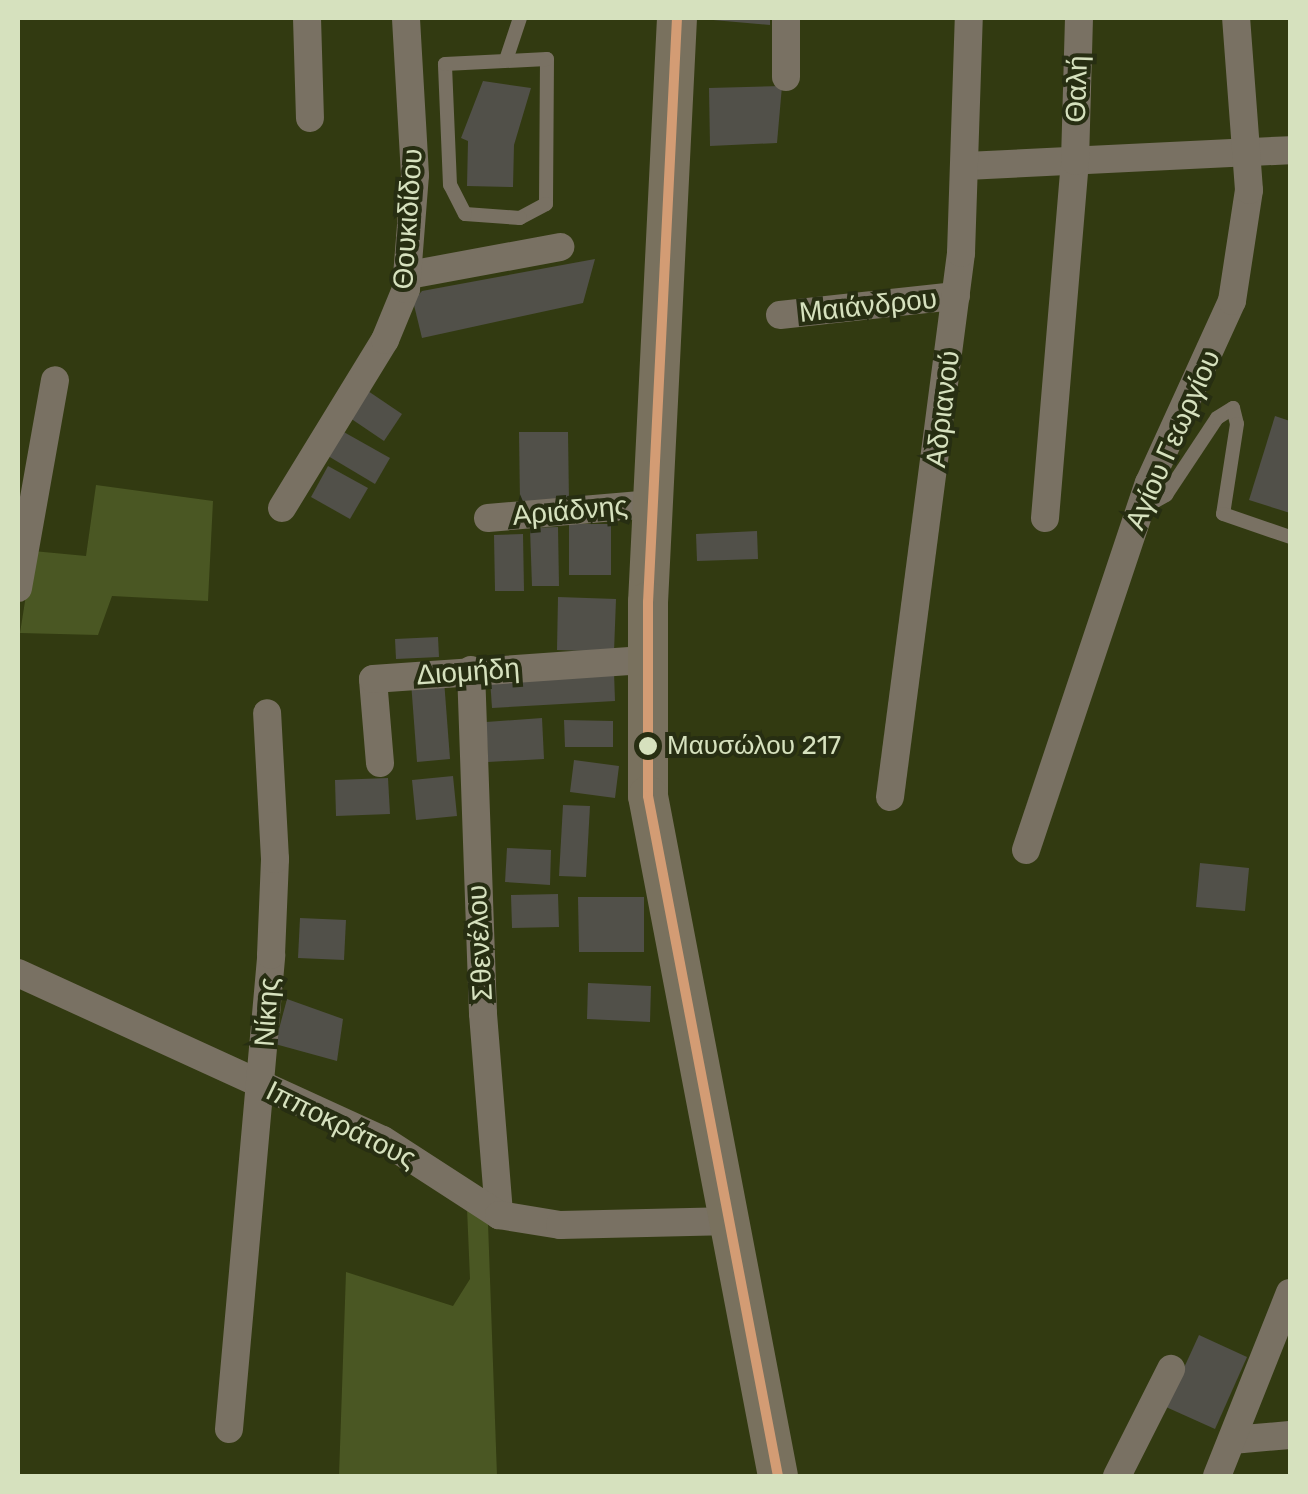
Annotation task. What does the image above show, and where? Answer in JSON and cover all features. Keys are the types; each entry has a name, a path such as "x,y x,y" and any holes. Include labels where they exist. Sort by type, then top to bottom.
{"street":[{"path":"307,18 310,118"},
{"name":"Θουκιδίδου","path":"282,508 385,340 409,275 415,175 406,18"},
{"path":"677,18 646,660 652,834 733,1221 778,1476"},
{"path":"786,18 786,78"},
{"name":"Αδριανού","path":"890,798 956,296 966,166 969,18"},
{"name":"Θαλή","path":"1045,518 1075,161 1079,18"},
{"name":"Αγίου Γεωργίου","path":"1026,850 1140,509 1232,301 1248,206 1247,148 1234,62 1236,18"},
{"path":"966,166 1247,148 1290,150"},
{"path":"409,275 560,247"},
{"name":"Μαιάνδρου","path":"780,315 956,296"},
{"path":"18,588 55,380"},
{"name":"Αριάδνης","path":"488,518 652,504"},
{"name":"Διομήδη","path":"380,763 373,679 646,660"},
{"name":"Σθενέλου","path":"471,670 482,996 500,1215"},
{"name":"Νίκης","path":"229,1430 260,1084 274,859 267,714"},
{"name":"Ιπποκράτους","path":"18,973 383,1140 500,1215 560,1226 733,1221"},
{"path":"1217,1476 1290,1293"},
{"path":"1117,1476 1171,1369"},
{"path":"1232,1440 1290,1435"}],"lane":[{"path":"506,60 520,18"},
{"path":"547,59 551,184 538,212 483,220 465,214 452,194 445,64 506,60 547,59"},
{"path":"1140,509 1166,496 1217,418 1233,408 1237,424 1223,514 1290,537"}],"green space":[{"path":"96,485 213,501 208,601 112,596 98,635 20,633 33,551 86,556"},
{"path":"467,1208 488,1223 497,1476 339,1476 346,1272 453,1306 470,1279"}],"building":[{"path":"770,18 770,25 713,20"},
{"path":"483,81 531,88 514,145 513,187 467,186 468,141 461,138"},
{"path":"782,86 777,143 710,146 709,88"},
{"path":"595,259 583,303 422,338 413,301 422,291"},
{"path":"368,391 402,414 384,441 350,418"},
{"path":"1275,416 1290,421 1290,513 1249,500"},
{"path":"342,431 390,458 375,484 328,456"},
{"path":"519,432 568,432 569,503 520,503"},
{"path":"328,466 368,488 350,519 311,497"},
{"path":"569,524 611,524 611,575 569,575"},
{"path":"558,527 559,586 532,586 530,528"},
{"path":"757,531 758,559 697,561 696,534"},
{"path":"523,534 524,591 495,591 494,535"},
{"path":"558,597 616,599 614,652 557,650"},
{"path":"438,637 439,657 396,659 395,639"},
{"path":"614,672 615,701 492,708 490,679"},
{"path":"444,680 450,759 417,762 411,682"},
{"path":"542,718 544,759 488,762 486,722"},
{"path":"564,720 613,721 613,747 565,747"},
{"path":"574,760 619,766 615,798 570,792"},
{"path":"453,776 457,816 416,820 412,780"},
{"path":"388,778 390,814 336,816 335,780"},
{"path":"563,805 590,806 586,877 559,876"},
{"path":"507,848 551,850 550,885 505,882"},
{"path":"1200,863 1249,868 1245,911 1196,907"},
{"path":"558,894 559,927 512,928 511,895"},
{"path":"578,897 644,897 644,952 579,952"},
{"path":"300,918 346,920 344,960 298,958"},
{"path":"588,983 651,986 650,1022 587,1019"},
{"path":"287,999 343,1019 337,1061 275,1044"},
{"path":"1199,1335 1247,1357 1215,1429 1166,1407"}],"transit line":[{"path":"677,18 648,602 648,796 778,1476"}],"place":[{"name":"Μαυσώλου 217","path":"648,746"}]}
